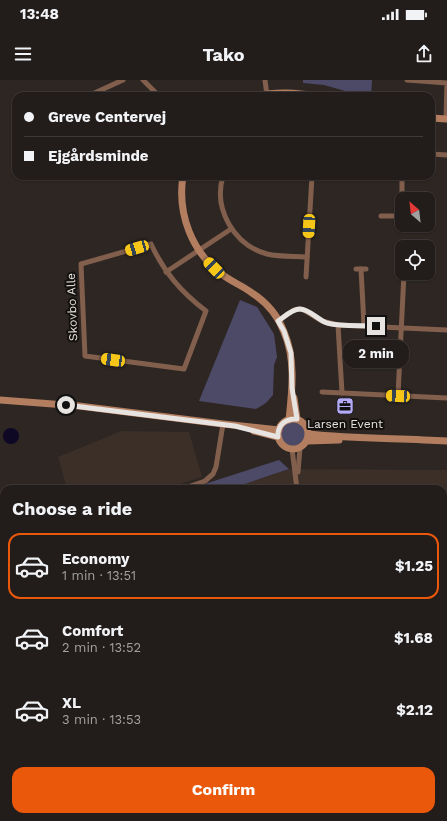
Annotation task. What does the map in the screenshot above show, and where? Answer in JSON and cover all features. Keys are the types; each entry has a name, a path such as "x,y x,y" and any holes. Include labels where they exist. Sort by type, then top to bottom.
{"street":[{"path":"97,92 123,80"},
{"path":"143,80 155,92"},
{"path":"265,80 267,92"},
{"path":"407,80 447,83 447,119 435,118"},
{"path":"435,154 447,155"},
{"path":"183,180 182,203 185,220 190,236 199,251 223,276 260,299 272,312 284,331 291,353 292,388 289,420"},
{"path":"222,180 220,193 221,206 231,229 238,237 256,250 277,255 307,257"},
{"path":"306,277 312,180"},
{"path":"402,180 402,192"},
{"path":"381,216 395,216"},
{"path":"166,272 231,229"},
{"name":"Skovbo Alle","path":"151,244 166,272 182,291 206,311 184,369 85,356 82,264 151,244"},
{"path":"361,269 364,325"},
{"path":"398,396 401,327 401,280"},
{"path":"278,321 294,310 299,309 304,310 322,321 338,325 447,330"},
{"path":"338,325 342,393"},
{"path":"292,388 297,419 305,425 309,434 307,441 300,448 292,450 283,446 278,434 284,422 297,419"},
{"path":"322,392 447,398"},
{"path":"0,400 79,406 223,424 278,434"},
{"path":"194,485 206,481 213,474 216,467 223,424"},
{"path":"309,434 359,438 397,438 447,441"},
{"path":"307,441 334,441 359,438"},
{"path":"297,479 300,448"},
{"path":"292,450 298,485"}],"shaded area":[{"path":"303,80 372,80 371,92 349,92 324,85 303,83"},
{"path":"240,300 257,307 274,334 277,357 274,365 273,395 266,403 256,409 199,401"},
{"path":"294,420 304,424 308,434 304,444 294,448 284,444 280,434 284,424"},
{"path":"8,428 14,428 19,433 17,442 14,444 8,444 3,439 3,433"},
{"path":"121,431 189,432 202,477 177,485 66,485 58,457"},
{"path":"279,460 289,469 242,485 201,485"},
{"path":"290,469 447,470 447,485 242,485"}],"place":[{"name":"Larsen Event","path":"345,406"}],"route":[{"path":"66,405 235,426 278,437 279,430 284,422 297,419 292,388 291,353 284,331 278,321 294,310 299,309 304,310 328,323 338,325 376,326"}]}
